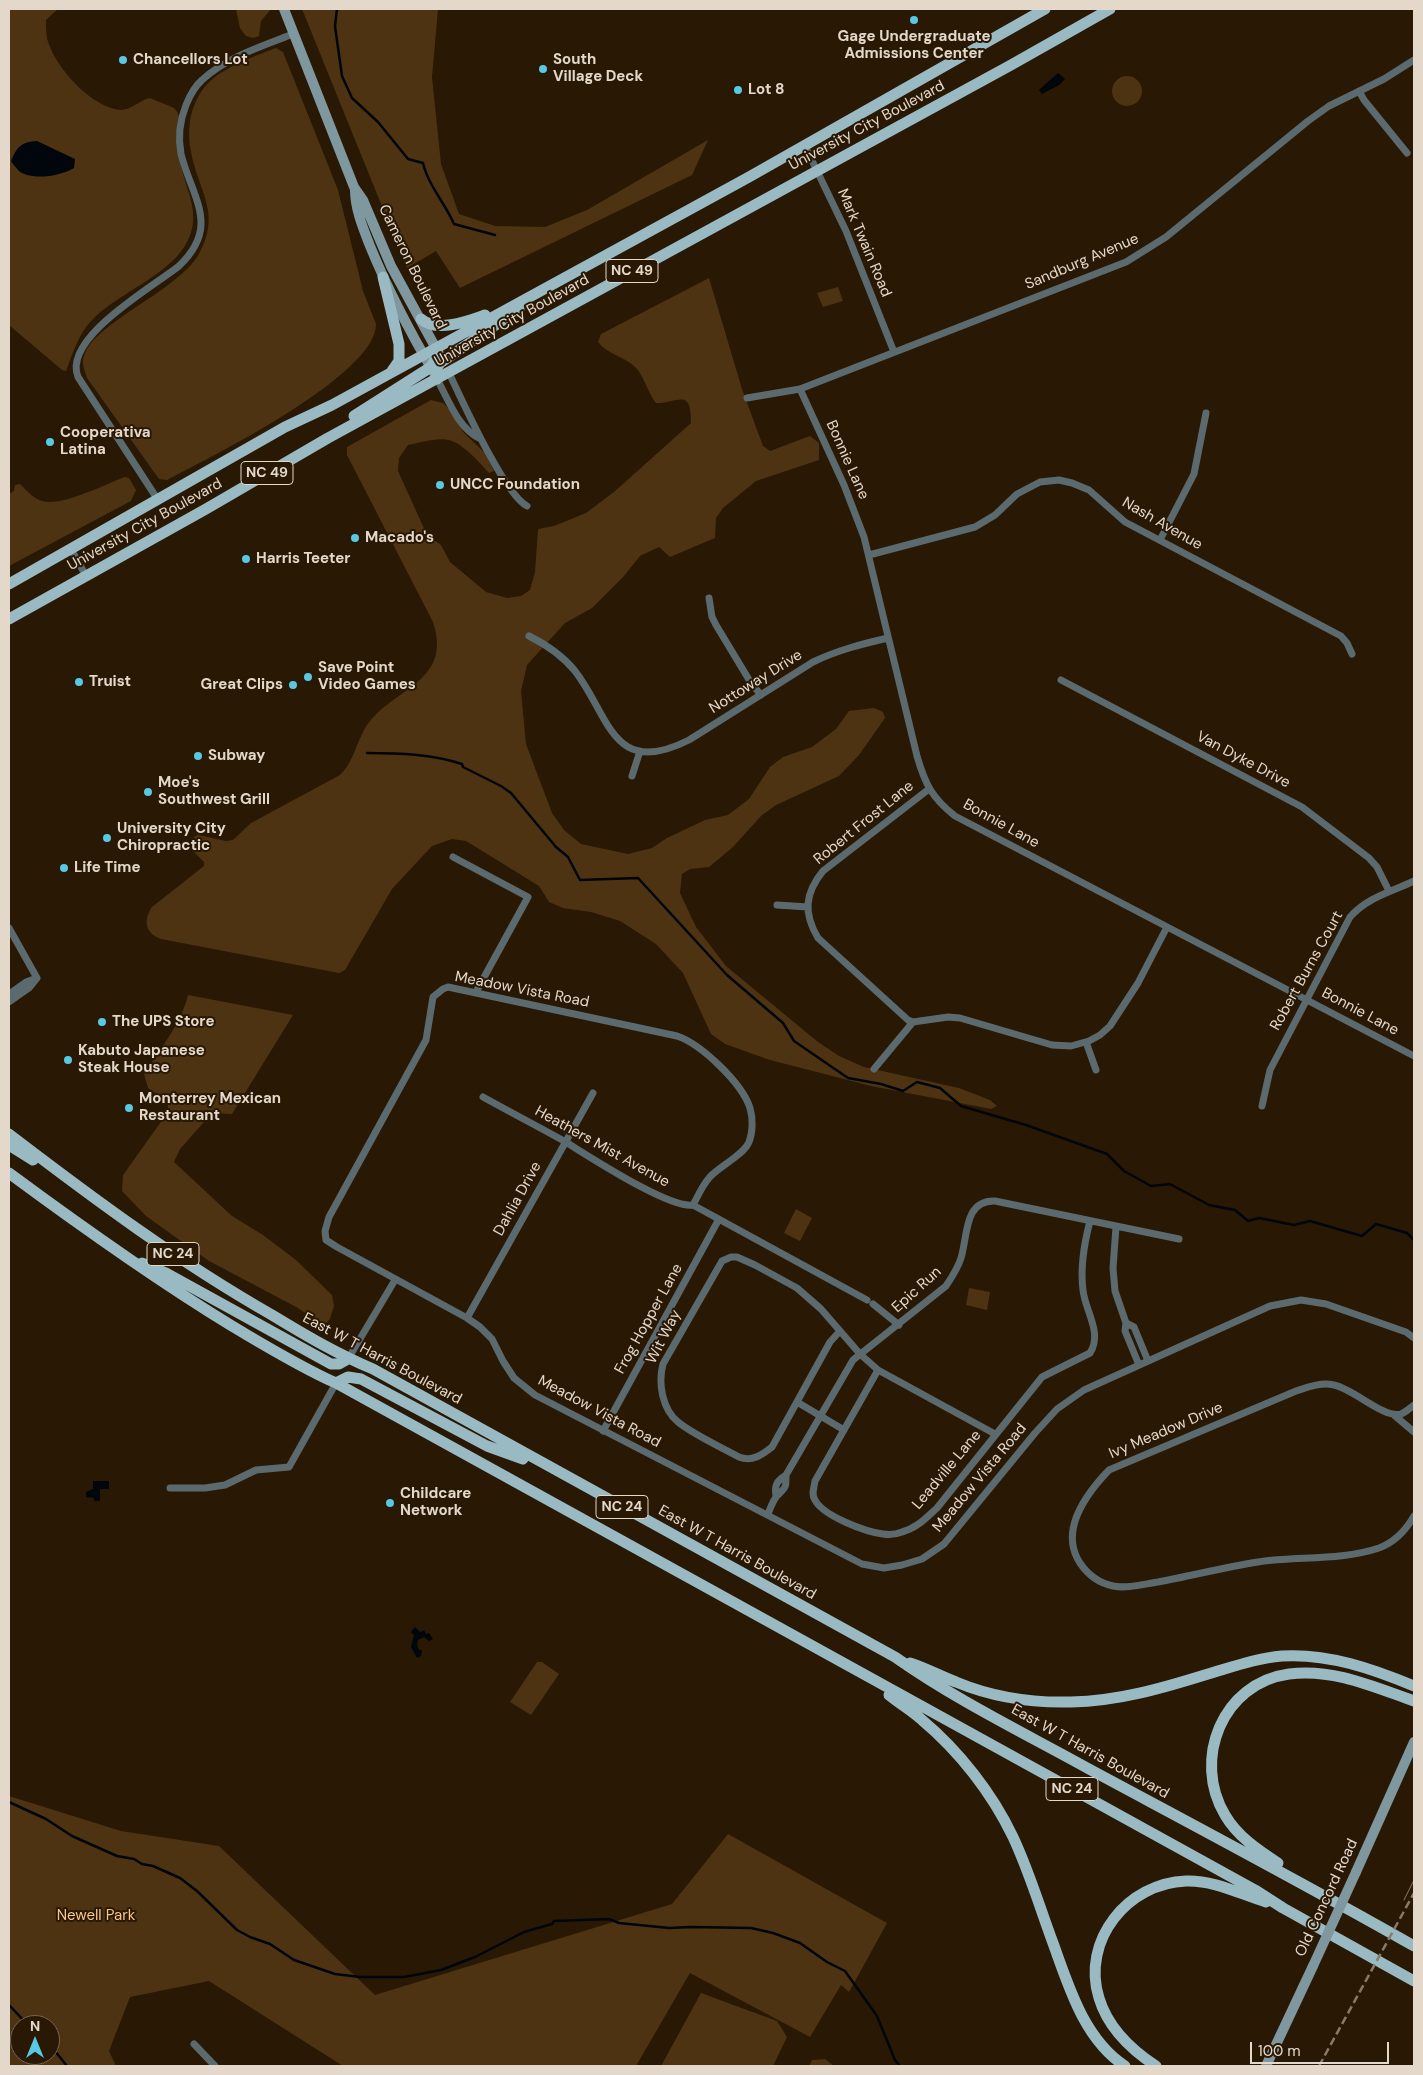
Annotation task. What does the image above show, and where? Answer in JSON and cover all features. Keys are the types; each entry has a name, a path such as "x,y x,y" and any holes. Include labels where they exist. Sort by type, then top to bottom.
{"main road":[{"name":"University City Boulevard","path":"9,584 285,427 332,405 805,146 1046,9"},
{"name":"University City Boulevard","path":"9,619 206,509 328,438 1110,9"},
{"path":"383,277 400,354 397,365 390,373"},
{"path":"437,379 436,369 443,361 566,277"},
{"path":"421,320 431,325 451,324 474,319 517,303"},
{"path":"328,438 348,420 430,367 436,359 436,348"},
{"name":"East W T Harris Boulevard","path":"9,1134 144,1235 199,1271 348,1359 372,1369 895,1657 919,1674 1049,1747 1311,1888 1414,1946"},
{"path":"9,1145 34,1161 53,1168"},
{"name":"NC 24","path":"9,1173 117,1252 243,1332 1247,1886 1414,1981"},
{"path":"117,1252 166,1273 330,1364 339,1364 348,1359"},
{"path":"336,1383 348,1377 361,1378 487,1446 553,1469"},
{"path":"895,1657 975,1689 1001,1696 1037,1702 1080,1702 1124,1697 1249,1662 1282,1656 1335,1660 1414,1686"},
{"path":"860,1673 922,1720 936,1733 973,1773 989,1796 1012,1836 1026,1867 1076,2005 1096,2038 1124,2066"},
{"path":"1311,1888 1301,1877 1250,1844 1231,1825 1224,1814 1214,1790 1211,1767 1213,1742 1223,1718 1236,1702 1253,1688 1275,1677 1295,1673 1334,1675 1379,1688 1414,1701"},
{"path":"1156,2066 1130,2048 1117,2033 1103,2010 1098,1996 1095,1971 1098,1949 1108,1926 1116,1914 1133,1898 1146,1891 1159,1886 1186,1881 1214,1884 1283,1908"}],"street":[{"name":"Cameron Boulevard","path":"284,9 354,187 363,200 392,266 448,373"},
{"path":"158,500 78,377 76,370 78,357 82,348 98,327 179,266 190,254 198,240 201,228 200,208 182,154 180,142 182,117 194,88 210,73 229,61 293,34"},
{"name":"Sandburg Avenue","path":"747,398 800,389 1137,256 1166,237 1329,106 1392,75 1414,60"},
{"path":"1359,91 1364,100 1407,153"},
{"name":"Mark Twain Road","path":"805,146 846,231 894,352"},
{"name":"Cameron Boulevard","path":"354,187 361,220 383,277 437,379"},
{"path":"448,373 475,424 480,438 515,497 527,506"},
{"path":"437,379 465,428 480,438"},
{"name":"Bonnie Lane","path":"800,389 851,502 869,555 917,756 933,796 956,816 1414,1056"},
{"path":"1160,540 1194,474 1206,413"},
{"name":"Nash Avenue","path":"869,555 975,527 995,515 1012,498 1028,487 1052,480 1072,482 1089,490 1124,522 1341,636 1352,654"},
{"path":"71,549 86,576"},
{"path":"710,598 712,617 716,625 751,683 761,695"},
{"name":"Nottoway Drive","path":"529,636 551,648 564,659 580,678 610,732 620,742 640,751 661,751 673,748 813,662 856,645 888,638"},
{"name":"Van Dyke Drive","path":"1061,680 1302,806 1369,858 1377,867 1389,892"},
{"path":"632,776 640,751"},
{"name":"Robert Frost Lane","path":"913,1022 908,1020 822,943 812,928 808,907 812,886 823,871 929,789"},
{"path":"453,856 528,898 476,992"},
{"name":"Robert Burns Court","path":"1262,1106 1270,1070 1350,917 1364,904 1414,881"},
{"path":"777,905 808,907"},
{"path":"874,1069 913,1022 948,1017 960,1018 1052,1045 1071,1046 1086,1042 1100,1035 1110,1026 1138,983 1167,926"},
{"path":"9,928 37,978"},
{"path":"9,994 26,982 37,978"},
{"path":"9,1002 29,988 37,978"},
{"name":"Meadow Vista Road","path":"693,1205 708,1178 749,1144 751,1129 750,1108 746,1098 728,1076 696,1045 677,1036 448,987 433,997 426,1040 328,1220 325,1232 326,1240 395,1280 467,1318 488,1333 502,1361 514,1378 524,1387 603,1431 768,1514 862,1564 884,1568 922,1559 944,1544 1057,1409 1084,1390 1270,1306 1301,1300 1326,1304 1406,1332 1414,1338"},
{"path":"1086,1042 1096,1070"},
{"name":"Dahlia Drive","path":"467,1318 593,1093"},
{"name":"Heathers Mist Avenue","path":"483,1097 565,1142 616,1173 677,1203 693,1205 870,1302 899,1325"},
{"name":"Epic Run","path":"768,1514 776,1496 775,1488 778,1481 786,1475 853,1360 946,1286 961,1259 971,1214 979,1204 986,1201 995,1201 1178,1240"},
{"name":"Frog Hopper Lane","path":"603,1431 718,1220"},
{"name":"Leadville Lane","path":"878,1370 815,1481 812,1494 824,1512 872,1532 886,1535 902,1532 918,1525 937,1508 1042,1377 1085,1357 1092,1350 1095,1336 1083,1292 1082,1271 1083,1253 1090,1221"},
{"path":"1116,1227 1113,1268 1115,1291 1126,1323 1124,1331 1139,1366"},
{"name":"Wit Way","path":"840,1332 830,1342 772,1447 761,1456 745,1459 677,1421 668,1408 662,1394 660,1376 663,1364 715,1270 722,1260 731,1257 755,1264 798,1288 821,1308 860,1354 878,1370 995,1434"},
{"path":"348,1359 395,1280"},
{"path":"1126,1323 1134,1327 1148,1361"},
{"path":"1128,1338 1137,1335"},
{"path":"170,1488 205,1488 225,1485 256,1470 289,1467 336,1383"},
{"name":"Ivy Meadow Drive","path":"1414,1432 1394,1415 1346,1389 1322,1384 1296,1391 1109,1470 1099,1480 1076,1517 1071,1534 1072,1547 1083,1568 1092,1577 1103,1584 1128,1586 1258,1562 1327,1557 1379,1548 1402,1534 1414,1516"},
{"path":"797,1402 844,1430"},
{"path":"1394,1415 1402,1414 1414,1405"},
{"path":"1414,1432 1414,1440"},
{"name":"Old Concord Road","path":"1266,2066 1414,1742"},
{"path":"194,2044 215,2066"}],"green space":[{"path":"9,9 58,9 46,20 46,31 50,47 69,77 89,96 100,103 110,108 121,110 150,98 174,108 178,113 179,152 181,167 193,211 192,229 185,245 175,259 146,282 113,303 87,326 83,331 66,371 62,370 9,325"},
{"path":"236,9 271,9 261,21 259,36 253,38 246,36 240,28"},
{"path":"302,9 438,9 432,77 441,164 459,214 495,226 545,227 587,210 708,140 692,175 460,288 436,251 407,268"},
{"path":"276,48 283,52 338,190 363,291 376,324 369,344 350,367 321,390 288,413 218,454 167,480 159,479 87,378 83,359 89,346 99,335 181,275 199,254 206,239 208,214 194,166 189,140 189,128 194,106 205,86 214,78 236,64"},
{"path":"1127,76 1138,80 1142,91 1138,102 1127,106 1116,102 1112,91 1116,80"},
{"path":"709,278 742,389 763,446 770,451 810,436 819,443 819,460 756,481 723,508 716,518 715,538 670,557 659,547 640,556 624,576 592,608 565,623 527,665 521,691 526,744 552,813 564,830 581,844 628,854 652,848 667,838 705,820 728,815 749,799 770,767 783,757 812,747 836,729 849,711 874,708 883,712 885,718 859,755 839,776 776,805 761,816 733,847 709,867 690,869 682,874 680,893 696,927 726,966 818,1042 839,1056 864,1067 959,1088 990,1100 997,1106 991,1109 871,1086 770,1060 725,1044 711,1034 683,973 656,944 620,921 591,912 563,908 549,902 539,886 466,841 452,839 432,846 392,889 345,970 339,973 161,939 152,933 147,926 147,917 152,907 204,866 204,862 192,850 194,837 198,835 226,841 233,840 251,823 340,775 349,763 370,721 382,709 419,681 429,670 435,657 437,642 433,622 347,455 347,447 431,400 443,403 450,410 464,433 484,452 494,471 489,473 462,446 452,441 441,439 408,445 399,458 398,471 427,535 441,545 450,562 486,592 507,598 521,596 530,590 535,572 538,529 554,526 586,513 614,492 691,423 689,405 686,401 677,400 656,403 637,369 598,342 601,334"},
{"path":"838,287 843,301 823,307 817,293"},
{"path":"125,477 129,478 136,490 131,501 9,566 9,494 14,491 15,485 20,484 36,498 50,502 72,498"},
{"path":"188,995 293,1015 232,1114 212,1113 180,1149 174,1162 232,1216 263,1235 296,1260 332,1295 334,1306 330,1319 325,1324 319,1323 298,1308 209,1261 146,1216 122,1191 123,1175 168,1112 168,1102 148,1088 144,1074 175,1026"},
{"path":"796,1209 812,1218 800,1241 784,1233"},
{"path":"969,1288 990,1292 987,1310 966,1305"},
{"path":"537,1662 542,1662 559,1674 531,1715 510,1702"},
{"name":"Newell Park","path":"9,1796 121,1831 219,1846 375,1995 672,1904 728,1834 887,1923 849,1992 841,1985 810,2037 690,1973 636,2066 343,2066 209,1981 130,1997 109,2051 116,2066 9,2066"},
{"path":"701,1993 777,2021 787,2037 773,2066 661,2066"},
{"path":"825,2059 834,2066 809,2066 812,2060"}],"shaded area":[{"path":"1058,73 1065,79 1059,85 1042,94 1039,90"},
{"path":"37,141 75,159 74,168 62,173 39,177 19,171 11,161 15,152 23,144"},
{"path":"93,1481 109,1481 109,1489 100,1489 100,1501 94,1501 94,1498 86,1497 86,1492 93,1489"},
{"path":"415,1627 420,1632 424,1630 426,1634 429,1633 433,1639 429,1641 424,1637 418,1640 419,1650 422,1650 421,1656 417,1658 411,1647 414,1635 411,1632"}],"waterway":[{"path":"337,9 335,26 342,76 352,98 378,122 408,159 423,163 429,179 454,224 495,235"},
{"path":"367,753 427,756 462,764 463,767 511,793 556,847 568,857 580,880 638,878 727,975 783,1023 794,1041 848,1078 881,1084 903,1091 917,1082 940,1088 961,1106 1026,1125 1107,1154 1124,1171 1151,1186 1170,1184 1209,1205 1235,1210 1248,1221 1259,1218 1294,1225 1310,1221 1362,1236 1376,1224 1407,1233 1414,1240"},
{"path":"9,1802 46,1819 72,1836 117,1856 134,1859 142,1864 153,1866 180,1878 197,1891 237,1930 270,1944 294,1960 335,1974 360,1977 404,1977 441,1970 475,1957 524,1932 552,1924 554,1921 609,1919 619,1923 669,1928 751,1928 773,1933 800,1943 827,1962 845,1971 877,2016 895,2060 900,2066"},
{"path":"9,2005 18,2015"},
{"path":"60,2057 67,2066"}],"tram line":[{"path":"1404,1900 1414,1880"}],"railway":[{"path":"1319,2066 1414,1893"}],"place":[{"name":"Gage Undergraduate Admissions Center","path":"914,20"},
{"name":"Chancellors Lot","path":"123,60"},
{"name":"South Village Deck","path":"543,69"},
{"name":"Lot 8","path":"738,90"},
{"name":"Cooperativa Latina","path":"50,442"},
{"name":"UNCC Foundation","path":"440,485"},
{"name":"Macado's","path":"355,538"},
{"name":"Harris Teeter","path":"246,559"},
{"name":"Save Point Video Games","path":"308,677"},
{"name":"Truist","path":"79,682"},
{"name":"Great Clips","path":"293,685"},
{"name":"Subway","path":"198,756"},
{"name":"Moe's Southwest Grill","path":"148,792"},
{"name":"University City Chiropractic","path":"107,838"},
{"name":"Life Time","path":"64,868"},
{"name":"The UPS Store","path":"102,1022"},
{"name":"Kabuto Japanese Steak House","path":"68,1060"},
{"name":"Monterrey Mexican Restaurant","path":"129,1108"},
{"name":"Childcare Network","path":"390,1503"}]}
